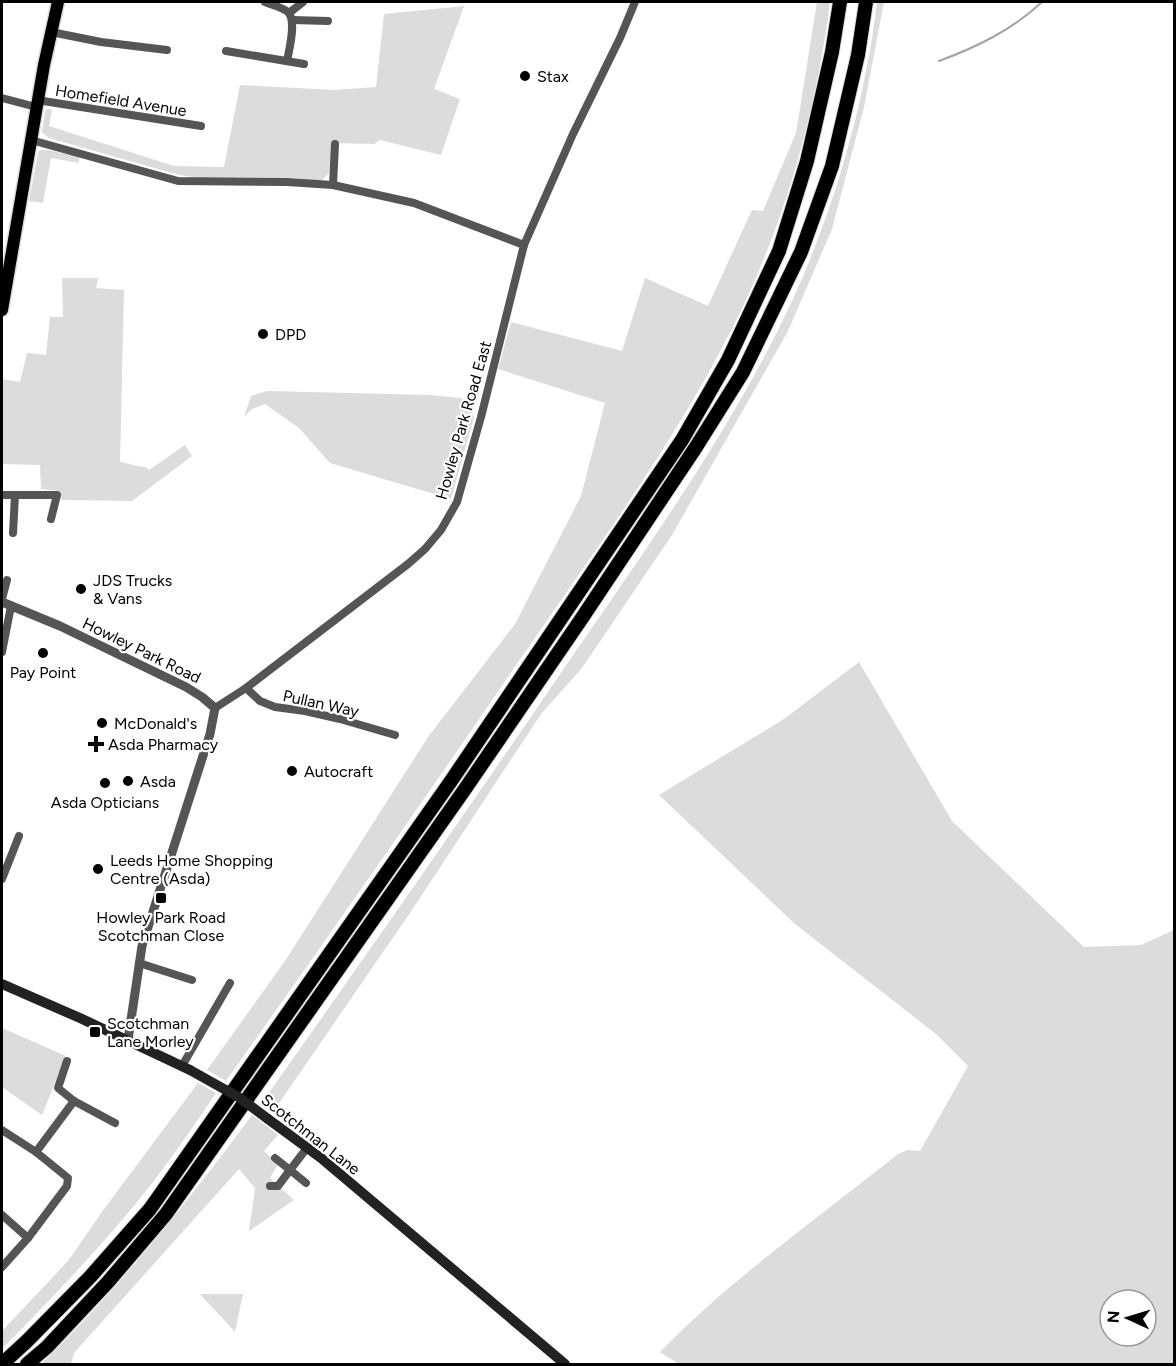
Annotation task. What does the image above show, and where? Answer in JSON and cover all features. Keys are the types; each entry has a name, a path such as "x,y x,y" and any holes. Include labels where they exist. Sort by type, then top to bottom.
{"highway":[{"path":"2,1364 91,1276 150,1209 451,781 682,440 728,360 779,251 807,161 832,52 840,2"},
{"path":"27,1365 108,1282 166,1215 576,628 743,372 801,252 832,166 858,55 866,2"}],"main road":[{"path":"2,310 3,289 58,2"},
{"name":"Scotchman Lane","path":"2,984 128,1040 186,1068 240,1098 307,1148 566,1365"}],"street":[{"path":"265,2 291,16 328,21"},
{"path":"287,61 291,16 303,2"},
{"name":"Howley Park Road East","path":"214,708 246,688 415,558 441,530 457,502 521,263 524,244 635,2"},
{"path":"51,33 167,50"},
{"path":"226,51 304,64"},
{"name":"Homefield Avenue","path":"2,98 201,126"},
{"path":"31,140 178,181 287,182 333,185 414,203 524,244"},
{"path":"333,185 335,144"},
{"path":"2,495 57,495 51,519"},
{"path":"13,533 15,495"},
{"path":"2,652 7,580"},
{"name":"Howley Park Road","path":"4,602 60,626 186,687 214,708"},
{"name":"Pullan Way","path":"246,688 260,701 276,707 340,719 395,735"},
{"path":"128,1040 139,963 150,918 210,734 214,708"},
{"path":"2,879 19,836"},
{"path":"139,963 192,980"},
{"path":"186,1068 230,983"},
{"path":"67,1061 58,1088 74,1101 115,1123"},
{"path":"36,1152 74,1101"},
{"path":"2,1130 36,1152 68,1178 68,1182 28,1238 2,1267"},
{"path":"270,1186 278,1186 307,1148"},
{"path":"275,1158 306,1182"},
{"path":"2,1215 28,1238"}],"shaded area":[{"path":"817,2 830,2 809,117 788,193 745,302 696,395 611,528 226,1081 207,1070 287,958 428,737 515,624 581,496 605,403 498,369 511,322 622,351 645,278 708,306 752,210 763,211 796,133"},
{"path":"877,2 884,2 864,107 832,229 788,331 672,535 582,668 541,714 412,910 273,1112 261,1104 650,543 713,446 769,348 806,270 827,215 860,100"},
{"path":"464,6 434,89 460,99 441,155 380,140 374,144 332,143 329,173 320,182 293,178 193,177 49,138 42,132 47,109 52,110 49,126 174,166 224,167 240,85 335,90 376,87 384,14"},
{"path":"40,150 79,157 79,163 51,158 43,203 29,201"},
{"path":"62,278 98,278 96,288 124,290 120,462 146,467 149,470 185,445 192,456 132,501 61,500 59,491 41,489 40,465 2,464 2,379 20,382 27,353 46,355 50,317 63,317"},
{"path":"267,391 430,395 461,398 469,404 474,417 451,499 330,463 299,428 265,404 252,409 244,417 251,396"},
{"path":"859,662 952,821 1084,947 1141,945 1174,930 1174,1364 679,1364 660,1352 746,1274 898,1154 908,1150 920,1151 968,1066 936,1034 795,924 659,795 784,719"},
{"path":"2,1028 66,1056 42,1115 2,1087"},
{"path":"198,1083 216,1093 167,1163 133,1208 2,1349 2,1331 68,1261"},
{"path":"252,1115 278,1135 264,1151 278,1164 270,1178 294,1200 249,1231 255,1188 239,1169 74,1353 71,1364 41,1364 125,1275 203,1180"},
{"path":"200,1294 243,1294 235,1332"}],"waterway":[{"path":"939,61 994,37 1019,21 1042,2"}],"place":[{"name":"Stax","path":"525,76"},
{"name":"DPD","path":"263,334"},
{"name":"JDS Trucks & Vans","path":"81,589"},
{"name":"Pay Point","path":"43,653"},
{"name":"McDonald's","path":"102,723"},
{"name":"Asda Pharmacy","path":"96,744"},
{"name":"Autocraft","path":"292,771"},
{"name":"Asda","path":"128,781"},
{"name":"Asda Opticians","path":"105,783"},
{"name":"Leeds Home Shopping Centre (Asda)","path":"98,869"},
{"name":"Howley Park Road Scotchman Close","path":"161,898"},
{"name":"Scotchman Lane Morley","path":"95,1032"}]}
